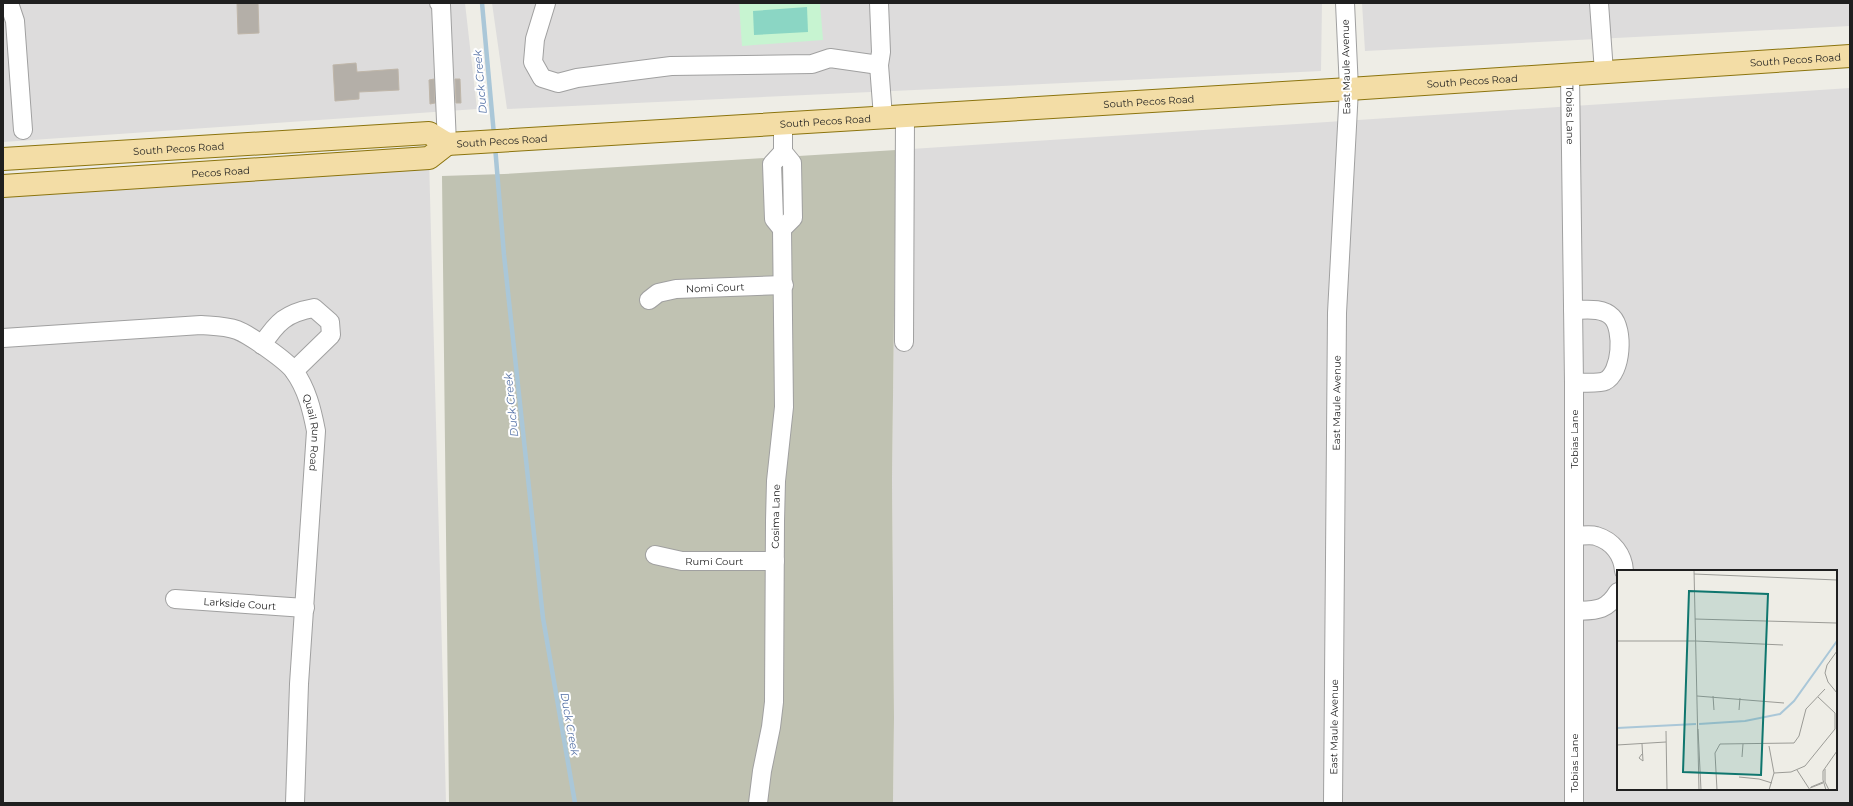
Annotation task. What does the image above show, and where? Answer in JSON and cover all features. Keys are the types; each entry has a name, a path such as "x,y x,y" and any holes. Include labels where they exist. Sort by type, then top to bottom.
{"main road":[{"name":"South Pecos Road","path":"3,159 429,133 450,146 518,139 1850,56"},
{"name":"Pecos Road","path":"3,186 415,160 429,158 450,146"}],"street":[{"path":"9,3 15,21 23,130"},
{"path":"439,3 441,5 450,146"},
{"path":"546,3 535,39 534,62 542,78 558,83 577,78 672,66 812,64 830,58 879,65"},
{"path":"879,3 881,52 879,65 883,117"},
{"name":"East Maule Avenue","path":"1333,803 1337,313 1349,88 1345,3"},
{"path":"1599,3 1604,72"},
{"name":"Tobias Lane","path":"1570,74 1574,382 1574,803"},
{"path":"904,342 905,115"},
{"path":"782,229 793,218 792,163 783,152 783,123"},
{"name":"Cosima Lane","path":"758,803 774,702 776,481 784,407 784,285 782,229 774,219 772,164 783,152"},
{"path":"773,197 793,196"},
{"name":"Nomi Court","path":"649,300 658,293 676,289 784,285"},
{"path":"262,345 272,330 296,311 314,308 330,322 331,335 294,370"},
{"path":"1573,310 1600,310 1611,316 1618,327 1618,360 1612,375 1604,382 1574,382"},
{"name":"Quail Run Road","path":"3,338 201,325 238,330 262,345 294,370 306,393 312,410 316,431 299,684 295,803"},
{"path":"1574,536 1596,536 1610,544 1621,554 1624,570"},
{"name":"Rumi Court","path":"654,555 682,561 775,561"},
{"path":"1574,611 1603,608 1613,601 1617,594"},
{"name":"Larkside Court","path":"175,599 305,608"}],"shaded area":[{"path":"3,3 465,3 477,109 3,142"},
{"path":"492,3 1322,3 1321,71 507,109"},
{"path":"1362,3 1850,3 1850,26 1365,51"},
{"path":"1850,88 1850,803 893,803 894,718 892,480 896,150"},
{"path":"896,150 892,480 894,718 893,803 449,803 442,176 504,174"},
{"path":"429,158 446,803 3,803 3,186"}],"green space":[{"path":"739,3 820,3 823,40 742,46"},
{"path":"807,7 808,32 754,35 753,11"}],"building":[{"path":"237,3 258,3 259,33 238,34"},
{"path":"356,63 357,72 398,69 399,90 359,92 359,99 335,101 333,65"},
{"path":"434,79 435,103 430,104 429,80"},
{"path":"455,79 460,79 461,103 456,103"}],"waterway":[{"name":"Duck Creek","path":"482,3 494,135"},
{"name":"Duck Creek","path":"495,146 504,255 543,618 575,803"}]}
